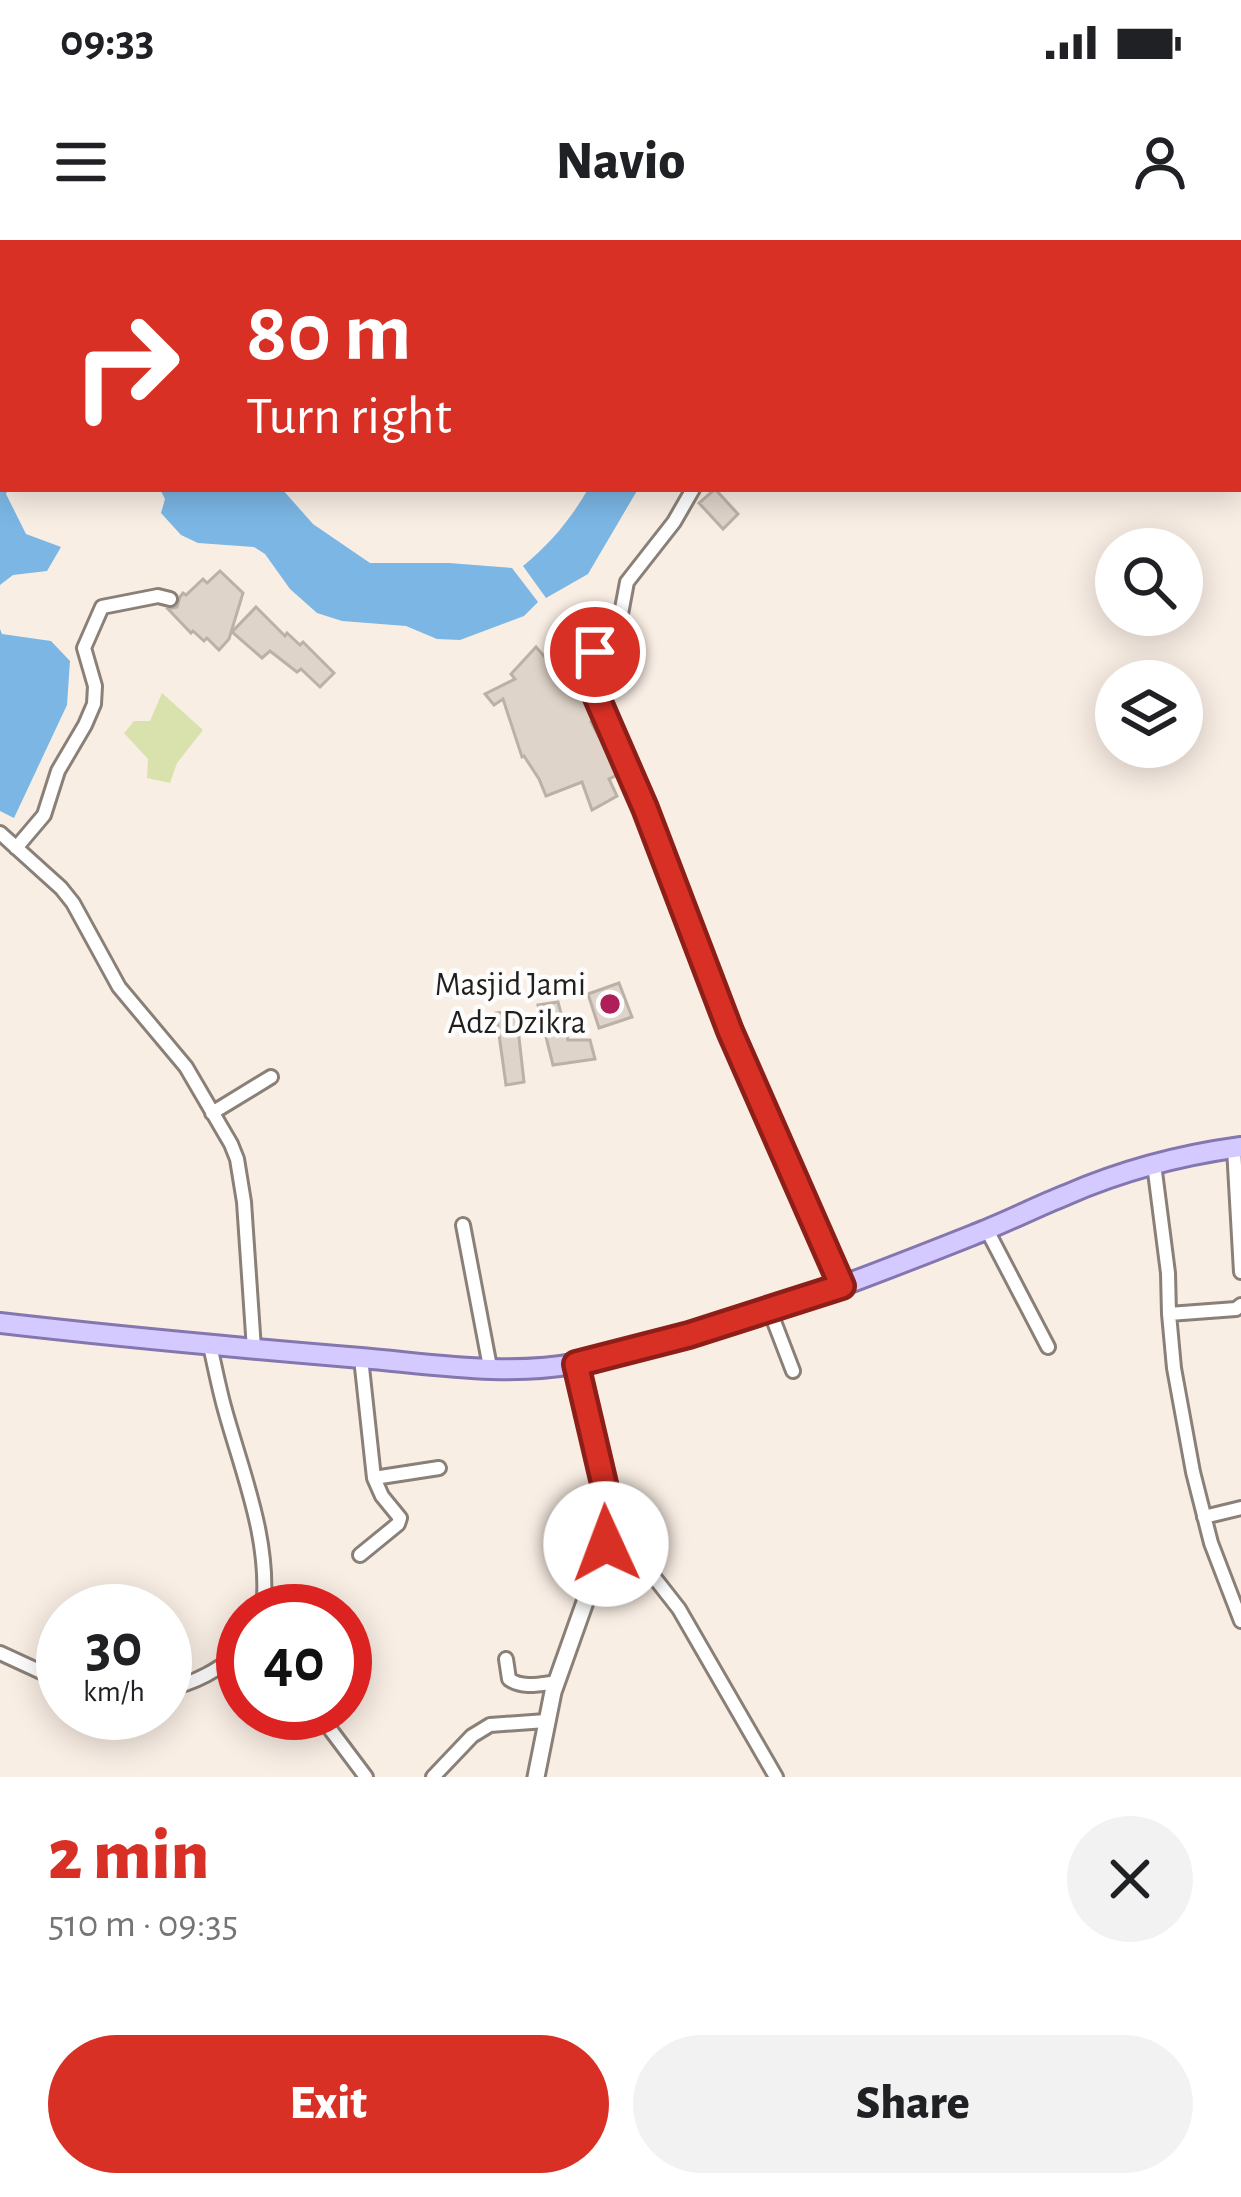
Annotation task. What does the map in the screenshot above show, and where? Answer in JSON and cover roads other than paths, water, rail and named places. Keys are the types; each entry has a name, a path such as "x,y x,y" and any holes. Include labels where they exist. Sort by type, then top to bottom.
{"main road":[{"path":"0,1323 362,1358 490,1367 576,1364 770,1311 987,1230 1071,1192 1154,1164 1238,1147"}],"street":[{"path":"691,492 627,582 618,630 587,660 585,670 645,808 730,1031 842,1286"},
{"path":"170,599 158,596 102,607 83,648 95,686 94,704 58,771 44,815 8,840 74,903 119,987 179,1057 231,1144 240,1173 248,1243 254,1349"},
{"path":"212,1113 271,1077"},
{"path":"1238,1147 1241,1272"},
{"path":"1154,1164 1174,1368 1192,1472 1211,1543 1241,1621"},
{"path":"463,1225 490,1367"},
{"path":"987,1230 1048,1347"},
{"path":"1168,1314 1241,1305"},
{"path":"770,1311 793,1371"},
{"path":"210,1346 256,1517 264,1584"},
{"path":"360,1555 400,1518 374,1478 362,1358"},
{"path":"536,1777 557,1682 610,1521 576,1364"},
{"path":"374,1478 440,1468"},
{"path":"1204,1517 1241,1508"},
{"path":"610,1521 679,1609 776,1777"},
{"path":"0,1653 36,1670"},
{"path":"506,1659 514,1683 557,1682"},
{"path":"433,1777 472,1736 490,1725 546,1721"},
{"path":"338,1740 366,1777"}],"water":[{"path":"0,492 7,492 26,534 61,547 47,571 13,575 0,585"},
{"path":"162,492 285,492 313,524 370,563 512,568 538,602 524,616 460,640 437,639 406,626 342,621 317,613 254,547 198,543 181,535 161,513 165,499"},
{"path":"586,492 636,492 588,574 546,598 523,566"},
{"path":"0,629 2,634 51,641 70,661 67,705 14,818 0,811"}],"place":[{"name":"Masjid Jami Adz Dzikra","path":"610,1004"}]}
